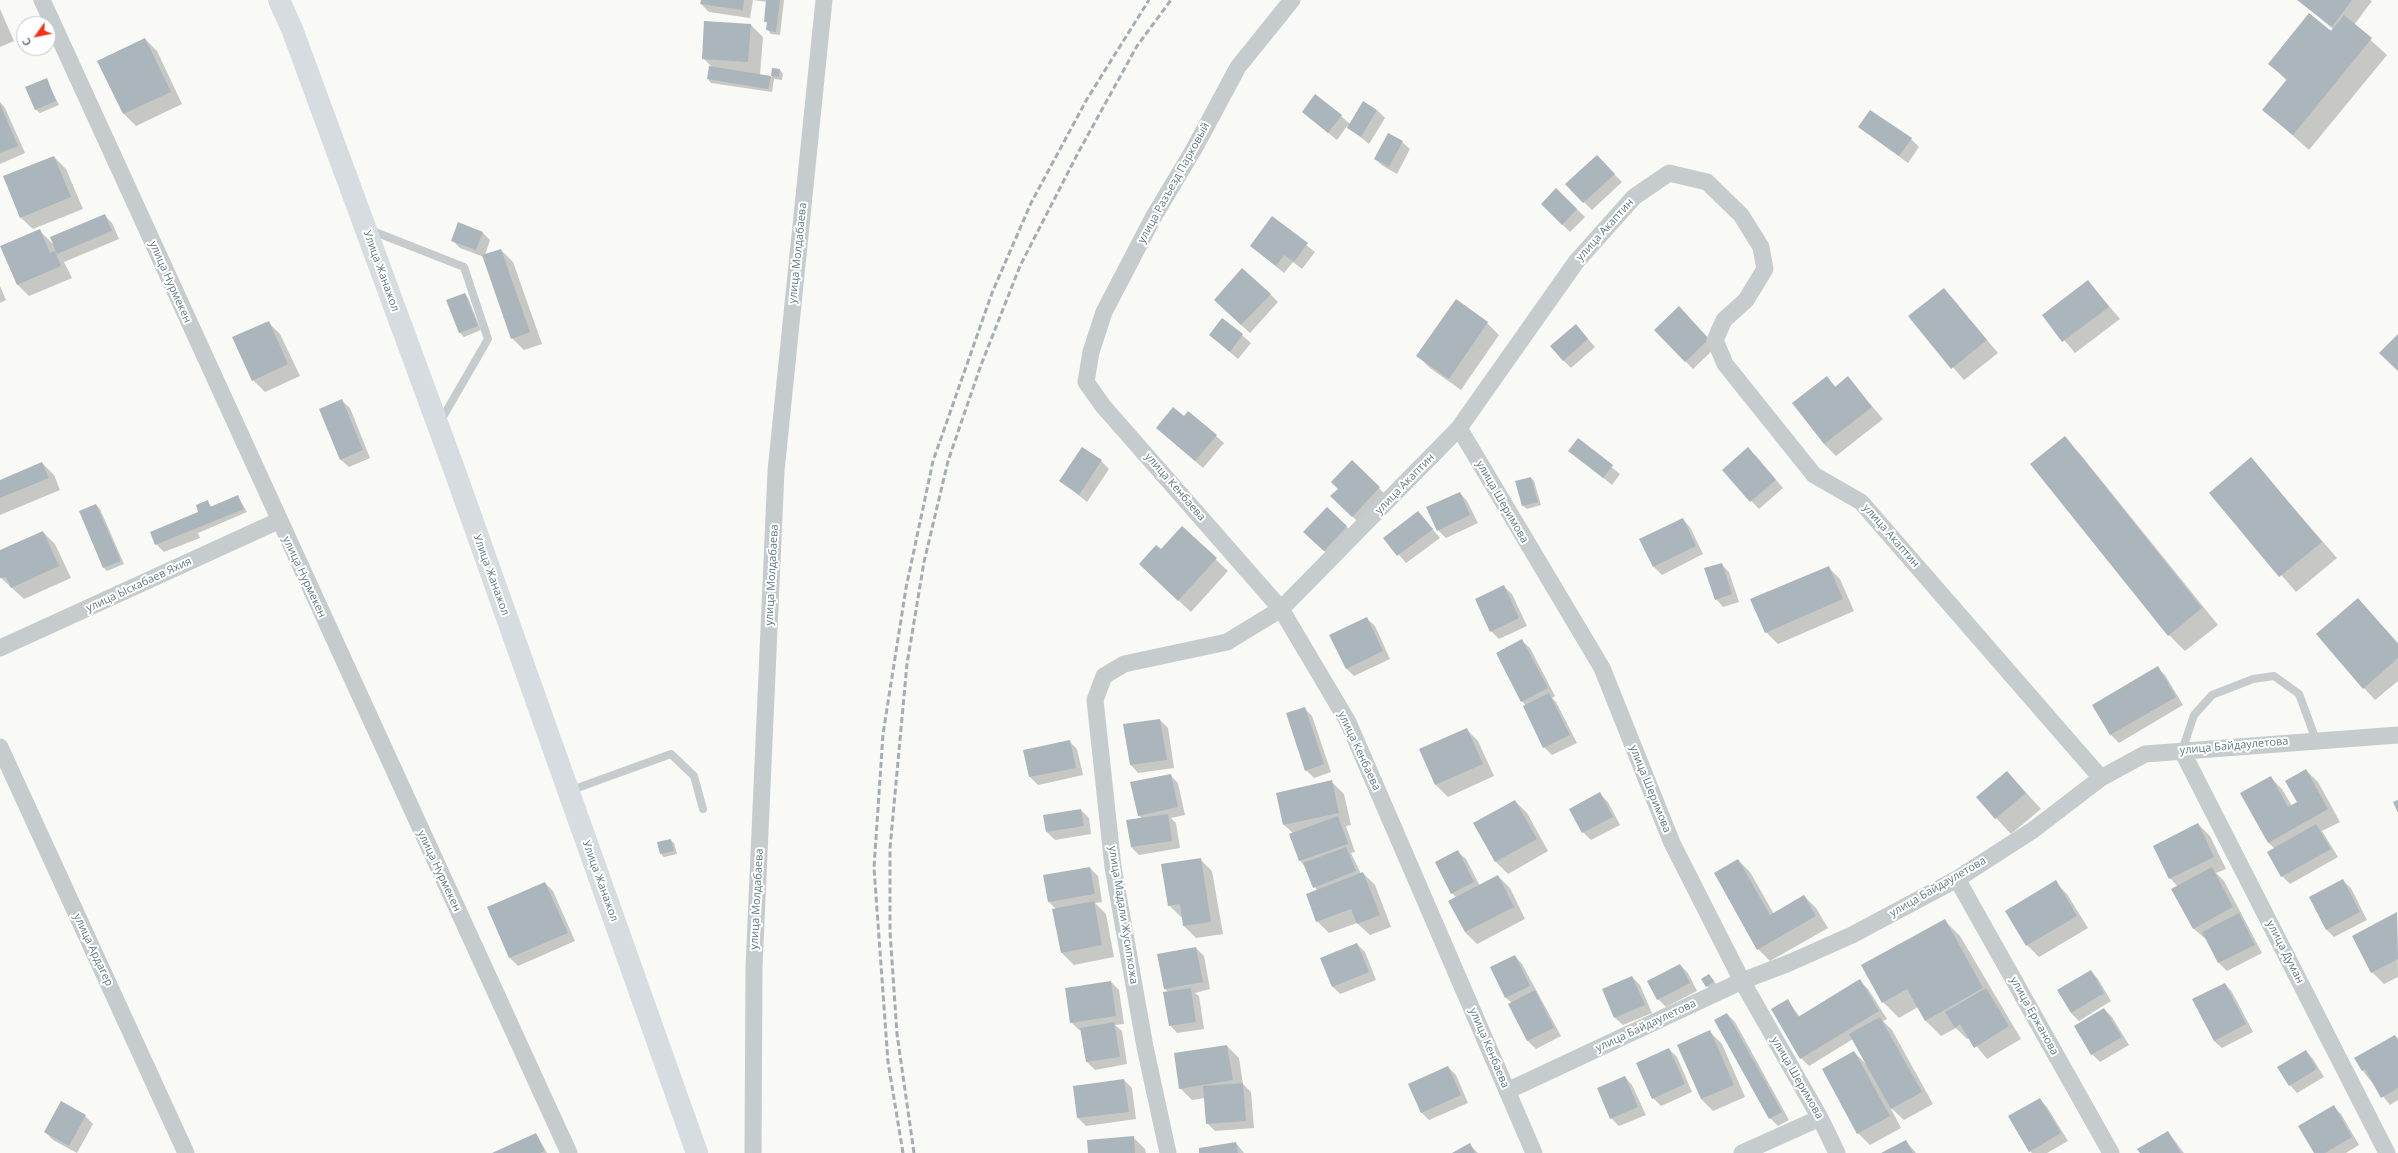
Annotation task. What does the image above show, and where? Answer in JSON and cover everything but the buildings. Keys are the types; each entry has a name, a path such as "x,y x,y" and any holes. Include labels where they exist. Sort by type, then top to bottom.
{"main road":[{"name":"Улица Жанажол","path":"279,0 438,426 697,1153"}],"street":[{"name":"улица Нурмекен","path":"42,0 278,521 569,1153"},
{"name":"улица Молдабаева","path":"753,1153 754,967 776,471 824,0"},
{"name":"улица Разъезд Парковый","path":"1086,382 1090,352 1104,312 1154,216 1194,149 1238,67 1292,0"},
{"name":"улица Акаптин","path":"1104,676 1124,664 1227,642 1281,609 1459,428 1576,262 1634,197 1669,174 1706,182 1741,215 1761,248 1765,269 1746,300 1724,320 1715,340 1725,364 1814,476 1861,502 2101,778"},
{"name":"улица Кенбаева","path":"1086,382 1103,406 1281,609 1348,722 1534,1153"},
{"name":"улица Шеримова","path":"1459,428 1602,668 1672,843 1742,981 1820,1118 1837,1153"},
{"name":"улица Ыскабаев Яхия","path":"0,648 278,521"},
{"name":"улица Мадали Жусипкожа","path":"1104,676 1095,700 1114,867 1145,1047 1168,1153"},
{"name":"улица Байдаулетова","path":"1507,1091 1742,981 1789,963 1852,935 1956,879 2032,830 2101,778 2145,754 2398,735"},
{"name":"улица Ардагер","path":"0,748 186,1153"},
{"name":"улица Думан","path":"2182,751 2388,1153"},
{"name":"улица Ержанова","path":"1956,879 2111,1153"},
{"path":"1742,1153 1820,1118"}],"lane":[{"path":"365,228 464,267 488,339 438,426"},
{"path":"2182,751 2194,715 2212,695 2253,679 2274,676 2299,694 2316,740"},
{"path":"568,791 671,754 694,776 702,809"}],"railway":[{"path":"903,1153 888,1062 874,868 883,734 906,588 933,461 992,293 1031,203 1087,99 1149,0"},
{"path":"914,1153 897,1034 890,932 890,848 907,664 924,562 948,461 981,365 1020,266 1078,153 1137,46 1171,0"}]}
